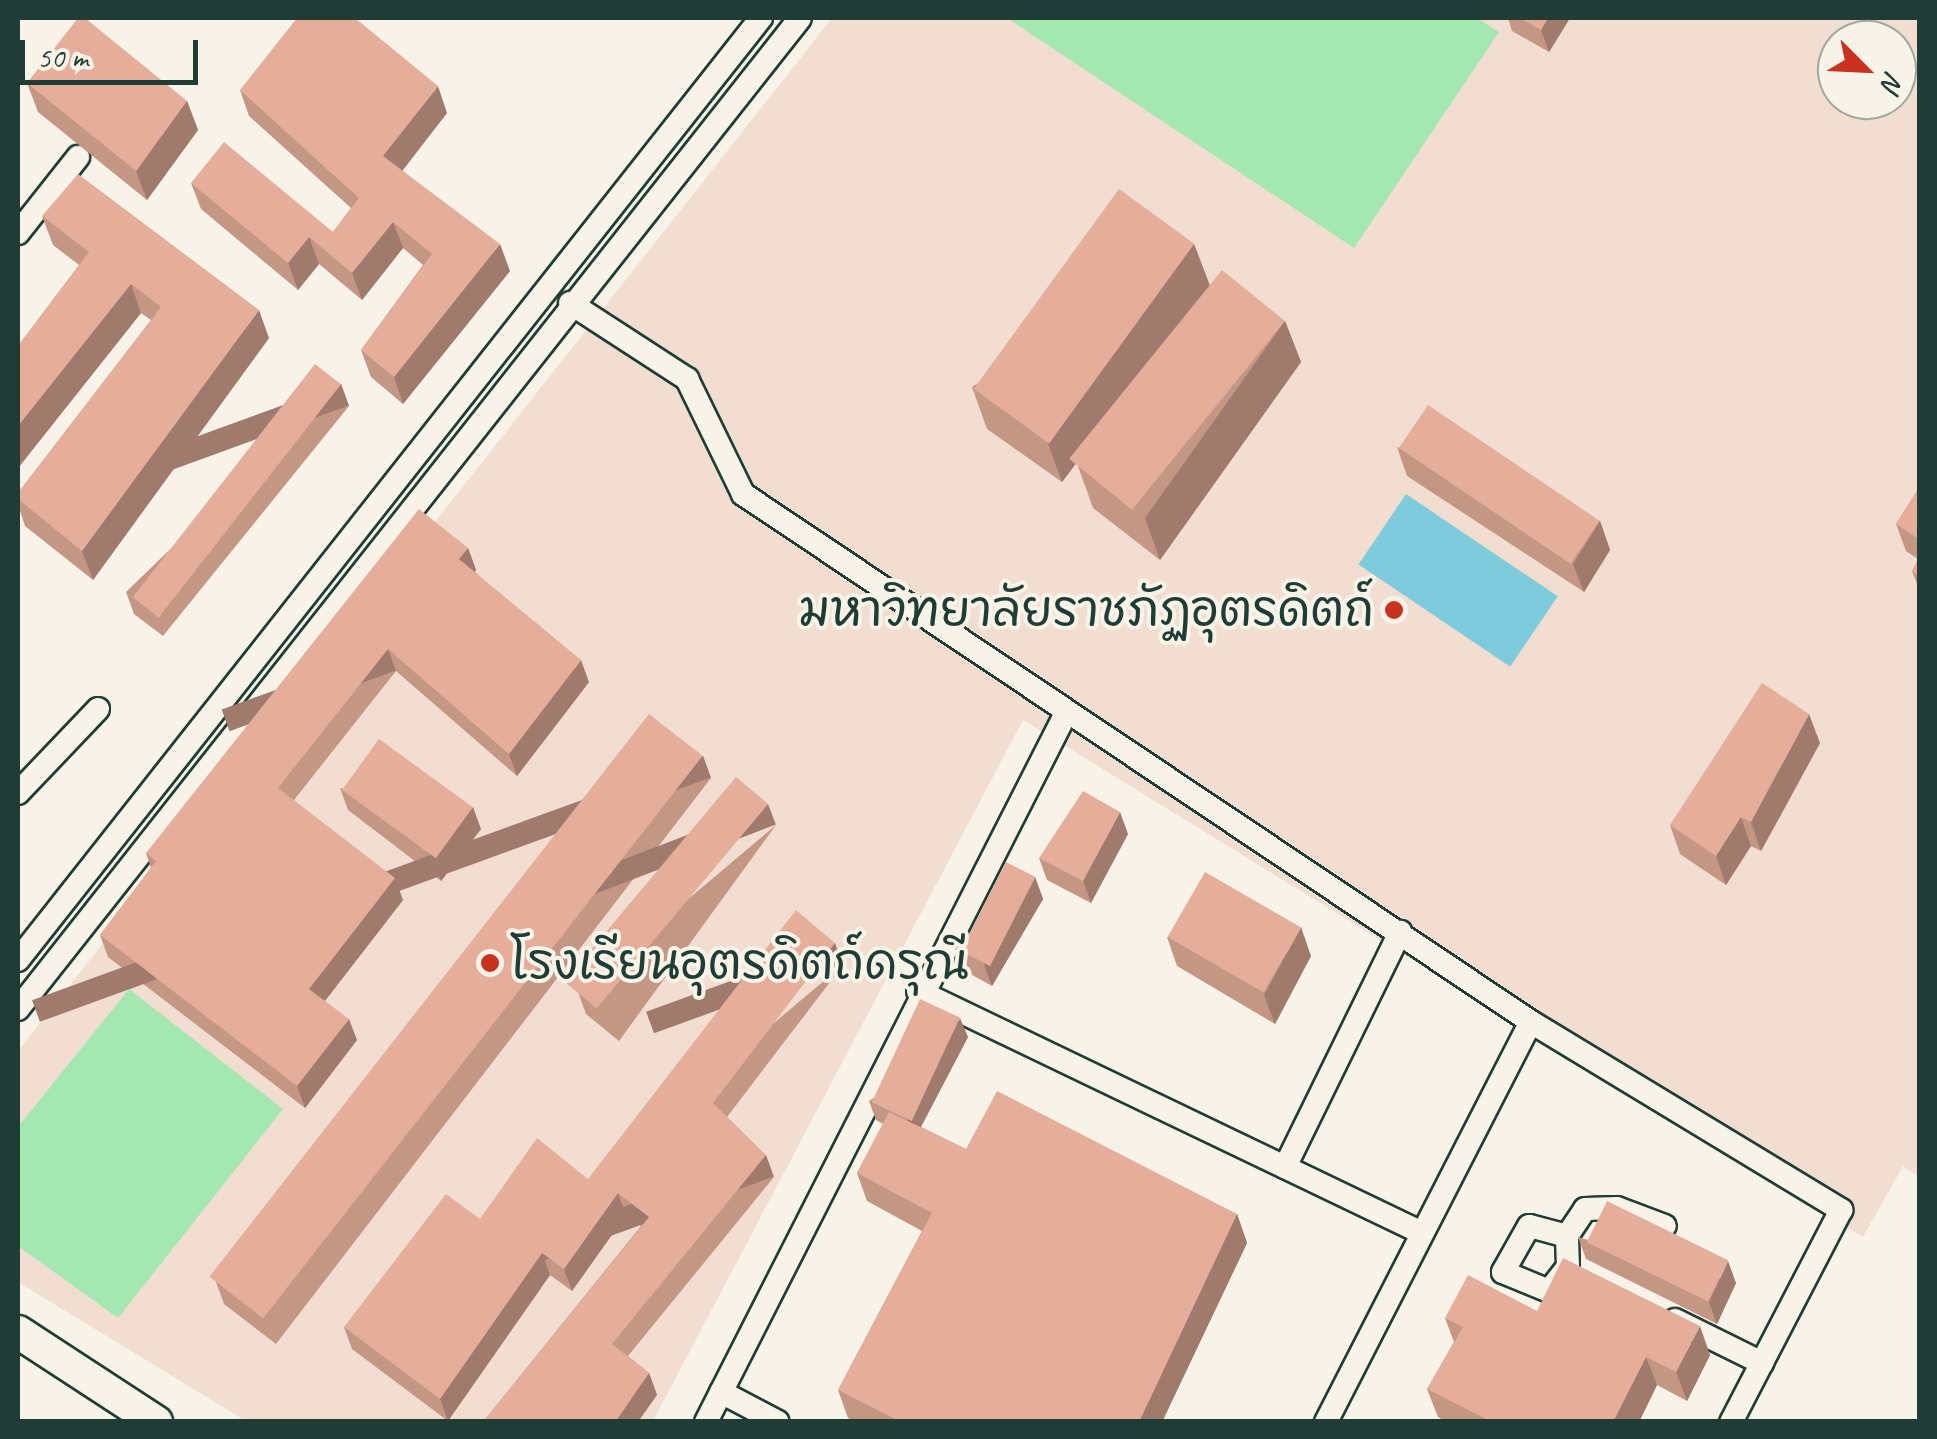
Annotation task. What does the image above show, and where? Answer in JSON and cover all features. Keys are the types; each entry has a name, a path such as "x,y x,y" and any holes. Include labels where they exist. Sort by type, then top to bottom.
{"main road":[{"path":"18,1332 156,1422"}],"street":[{"path":"18,960 761,18"},
{"path":"18,1009 570,303 800,18"},
{"path":"18,232 78,157"},
{"path":"570,303 687,379 743,494 1531,1022 1841,1210 1731,1422"},
{"path":"18,793 98,709"},
{"path":"706,1422 918,990 1066,714"},
{"path":"1285,1168 1400,932"},
{"path":"918,990 1418,1232"},
{"path":"1326,1422 1418,1232 1531,1022"},
{"path":"1566,1236 1584,1209 1599,1206 1665,1226"},
{"path":"1529,1226 1566,1236 1577,1272 1549,1291 1502,1272 1529,1226"},
{"path":"1656,1311 1762,1363"},
{"path":"721,1392 778,1422"}],"shaded area":[{"name":"มหาวิทยาลัยราชภัฏอุตรดิตถ์","path":"832,18 1919,18 1920,1178 1903,1166 1863,1237 1023,720 653,1421 246,1421 18,1282 18,1051"}],"green space":[{"path":"1007,18 1477,18 1499,32 1354,248"},
{"path":"129,989 283,1109 118,1318 18,1246 18,1127"}],"water":[{"path":"1406,494 1558,596 1510,667 1358,564"}],"building":[{"path":"78,18 85,18 187,101 136,171 27,83"},
{"path":"297,18 355,18 438,86 383,156 500,244 394,377 361,350 432,254 393,222 352,273 309,237 288,263 191,183 224,142 333,232 359,198 240,90"},
{"path":"1520,18 1548,18 1541,30"},
{"path":"78,174 259,310 82,551 18,499 18,493 161,307 131,284 18,426 18,346 89,252 42,216"},
{"path":"1119,189 1194,244 1049,443 974,389"},
{"path":"1222,270 1285,321 1132,510 1069,459"},
{"path":"315,364 341,384 159,618 133,597"},
{"path":"1428,405 1600,521 1571,564 1399,448"},
{"path":"1920,486 1920,540 1896,524"},
{"path":"419,509 468,548 459,559 581,660 509,754 388,649 278,788 395,878 309,989 349,1019 297,1086 100,935 156,861 146,853"},
{"path":"1920,557 1920,576 1912,571"},
{"path":"1762,683 1809,714 1751,822 1741,817 1716,856 1670,825"},
{"path":"649,714 703,756 263,1319 209,1277"},
{"path":"379,739 473,807 436,858 342,790"},
{"path":"736,777 768,804 597,1009 564,982"},
{"path":"1083,791 1120,812 1083,881 1039,858"},
{"path":"1006,862 1035,877 990,966 961,951"},
{"path":"1205,872 1301,927 1264,992 1168,937"},
{"path":"796,910 835,943 713,1103 766,1155 612,1344 649,1373 615,1422 483,1422 649,1217 618,1193 564,1269 542,1253 440,1399 344,1327 446,1194 480,1219 537,1138 588,1179"},
{"path":"920,999 960,1018 912,1121 872,1102"},
{"path":"997,1091 1237,1214 1139,1422 901,1422 838,1390 932,1213 857,1173 889,1112 966,1149"},
{"path":"1607,1201 1728,1260 1708,1302 1587,1242"},
{"path":"1563,1258 1700,1326 1676,1372 1646,1357 1613,1422 1492,1422 1427,1389 1463,1327 1445,1318 1468,1275 1537,1311"}],"place":[{"name":"มหาวิทยาลัยราชภัฏอุตรดิตถ์","path":"1394,610"},
{"name":"โรงเรียนอุตรดิตถ์ดรุณี","path":"490,963"}]}
